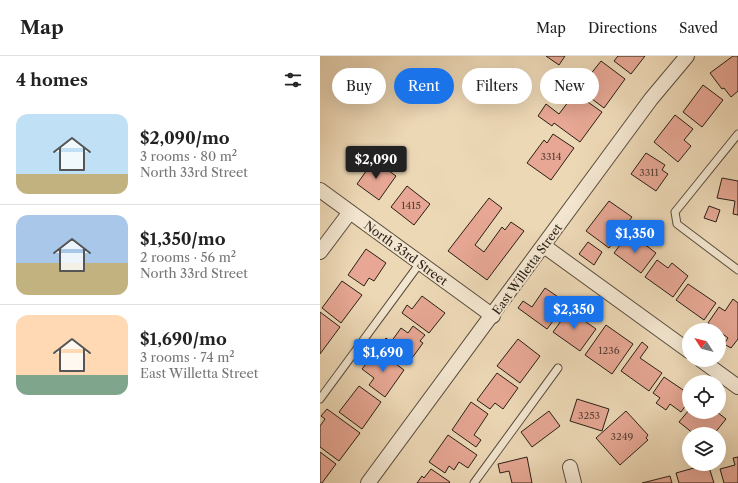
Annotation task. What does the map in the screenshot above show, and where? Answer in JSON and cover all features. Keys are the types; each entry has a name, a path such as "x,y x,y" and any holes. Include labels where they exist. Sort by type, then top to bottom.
{"street":[{"name":"East Willetta Street","path":"368,483 652,99 687,56"},
{"name":"North 33rd Street","path":"320,190 493,316"},
{"path":"320,252 350,212"},
{"path":"544,246 682,346"},
{"path":"711,367 738,387"},
{"path":"570,467 574,483"}],"lane":[{"path":"738,134 675,212 677,224 738,270"},
{"path":"320,400 420,263"},
{"path":"474,483 558,368"}],"building":[{"path":"546,56 565,56 559,65"},
{"path":"618,56 645,56 631,74 614,61"},
{"path":"733,56 738,56 738,91 731,97 724,88 722,89 710,73"},
{"path":"601,61 625,79 604,108 599,104 599,68 595,68"},
{"path":"703,85 723,100 702,127 683,112"},
{"path":"546,104 559,114 567,104 591,104 602,112 580,142 554,123 552,126 538,116"},
{"path":"675,115 693,129 684,140 691,146 678,162 654,142"},
{"path":"553,134 574,148 551,180 527,163 544,140 547,143"},
{"path":"646,153 665,165 662,170 668,174 656,191 631,174"},
{"path":"374,160 396,176 379,200 357,184"},
{"path":"722,178 738,181 738,215 733,214 735,201 717,198"},
{"path":"407,186 430,204 414,225 391,207"},
{"path":"489,198 502,208 475,245 484,252 502,227 505,230 511,222 524,231 487,280 448,251"},
{"path":"609,201 632,217 609,248 586,231"},
{"path":"709,206 720,210 716,222 704,218"},
{"path":"626,237 636,244 639,240 656,253 641,273 614,253"},
{"path":"588,242 602,252 594,265 579,254"},
{"path":"366,249 386,263 374,281 369,278 364,286 348,275"},
{"path":"657,260 668,268 672,263 688,276 673,297 645,277"},
{"path":"342,281 362,295 341,323 322,308"},
{"path":"688,284 716,303 704,320 676,300"},
{"path":"545,288 567,303 547,329 518,308 523,301 532,307"},
{"path":"422,296 445,313 429,333 402,313 407,305 412,309"},
{"path":"733,299 738,303 738,339 731,348 726,345 728,338 726,336 726,323 708,323 719,307 725,311"},
{"path":"569,310 596,329 580,351 553,332"},
{"path":"320,312 340,327 320,354"},
{"path":"606,325 633,344 612,374 585,355"},
{"path":"413,326 425,335 420,341 423,343 407,365 380,346 386,338 391,342 401,328 408,333"},
{"path":"518,339 540,356 520,383 497,366"},
{"path":"642,342 648,347 640,358 662,373 649,391 621,371"},
{"path":"377,350 404,370 385,397 369,385 374,378 362,369"},
{"path":"497,373 518,388 503,409 495,403 490,409 477,400"},
{"path":"664,377 682,389 682,411 681,412 670,404 666,410 656,403 660,398 653,393"},
{"path":"359,386 381,402 362,429 339,412"},
{"path":"577,399 609,409 602,431 570,421"},
{"path":"471,402 488,414 474,435 481,440 476,447 452,430"},
{"path":"327,409 360,433 339,461 320,447 320,426 325,419 321,416"},
{"path":"549,411 560,426 532,447 521,432"},
{"path":"626,411 648,435 646,438 648,440 620,465 596,438"},
{"path":"682,418 726,419 720,427 685,427 679,422"},
{"path":"448,435 477,455 468,468 459,462 454,470 449,466 445,473 429,462"},
{"path":"320,452 336,464 322,483 320,483"},
{"path":"527,457 532,483 512,483 509,471 500,473 498,464"},
{"path":"738,457 738,483 724,483 721,471 726,471 726,467 735,465 733,458"},
{"path":"431,469 450,482 417,483 422,476 424,478"},
{"path":"683,471 710,471 714,483 679,483 676,473"},
{"path":"670,476 672,483 642,483"}]}
